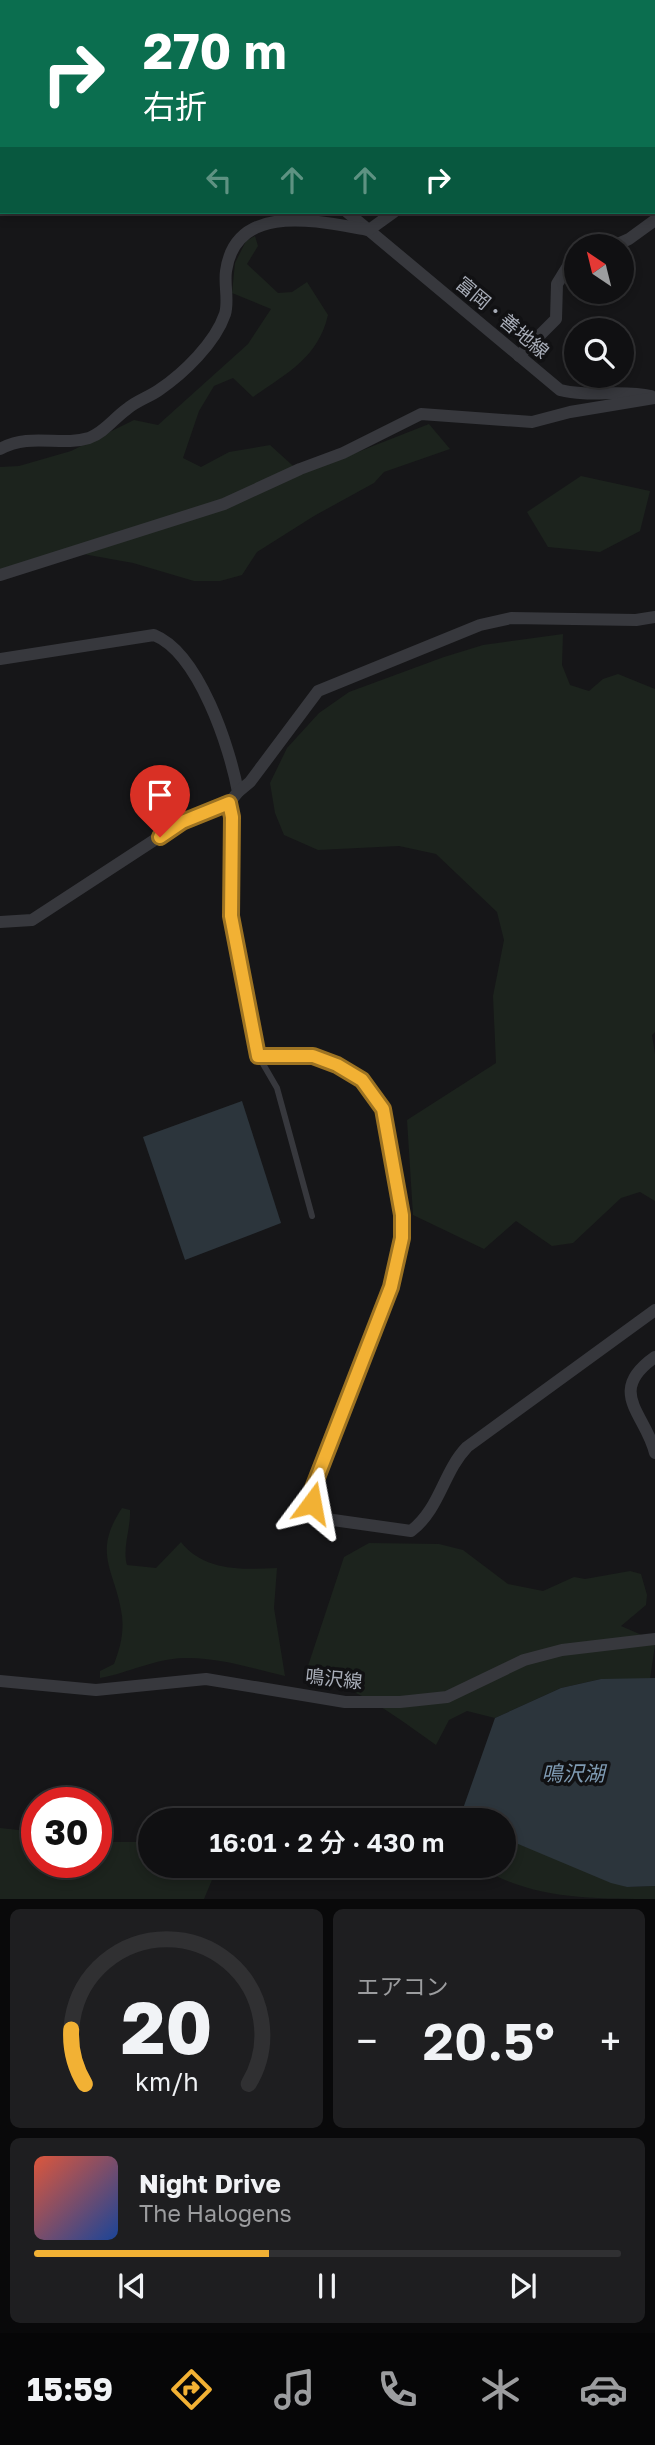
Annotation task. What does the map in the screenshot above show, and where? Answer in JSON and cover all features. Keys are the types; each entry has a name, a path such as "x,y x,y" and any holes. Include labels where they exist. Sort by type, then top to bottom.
{"street":[{"name":"富岡・善地線","path":"349,214 560,390 576,395 635,392 655,397"},
{"path":"0,449 29,439 86,439 102,432 127,408 160,389 201,353 226,312 226,271 232,252 244,234 279,219 369,230 391,214"},
{"path":"634,235 655,220"},
{"path":"520,356 556,319 557,284 564,273"},
{"path":"0,575 224,504 300,469 343,453 421,414 532,422 570,412 655,397"},
{"path":"0,922 32,920 182,822 229,803 250,782 318,691 480,625 510,618 636,620 655,617"},
{"path":"0,659 154,635 163,638 182,656 201,689 232,760 238,792"},
{"path":"229,803 232,817 231,916 258,1056 313,1056 337,1065 362,1080 383,1109 402,1215 402,1238 391,1287 313,1488 312,1503 318,1513 327,1519 411,1531 432,1510 457,1457 467,1447 655,1310"},
{"path":"655,1357 645,1364 633,1381 629,1399 655,1453"},
{"name":"鳴沢線","path":"0,1681 96,1690 206,1679 345,1702 400,1702 447,1698 524,1660 562,1650 655,1639"}],"lane":[{"path":"258,1056 277,1088 312,1216"}],"shaded area":[{"path":"255,236 258,246 247,264 278,293 292,292 307,282 328,315 317,343 309,354 253,397 233,378 214,386 199,411 183,458 201,467 229,452 270,445 302,474 429,424 450,449 384,472 374,483 257,552 242,575 220,581 194,581 133,563 83,554 0,570 0,467 19,466 71,451 134,420 158,425 248,344 271,309 232,293 235,263 246,241"},
{"path":"581,476 650,491 640,531 600,552 548,547 527,512"},
{"path":"563,634 562,665 570,685 589,691 603,679 618,674 655,689 655,1032 652,1035 655,1054 655,1201 640,1192 621,1198 573,1243 552,1246 516,1221 484,1249 413,1215 407,1120 496,1063 493,996 504,940 497,912 436,854 399,846 318,850 284,835 275,813 270,783 287,748 319,713 349,692 483,645"},
{"path":"122,1508 130,1510 125,1552 127,1565 156,1568 181,1542 200,1559 224,1567 277,1568 274,1608 285,1676 222,1661 184,1658 162,1661 100,1678 100,1671 114,1664 122,1635 122,1616 107,1551 108,1538"},
{"path":"369,1543 439,1544 463,1550 508,1584 543,1591 574,1577 585,1579 630,1571 641,1574 647,1595 646,1605 621,1626 651,1639 655,1645 650,1679 601,1679 561,1688 495,1718 467,1711 449,1720 436,1745 378,1705 330,1682 313,1678 307,1669 344,1557"},
{"path":"0,1828 21,1830 21,1878 112,1878 112,1842 138,1842 138,1878 213,1878 204,1899 0,1899"},
{"path":"516,1843 627,1887 655,1886 655,1899 562,1895 500,1878 516,1878"}],"water":[{"path":"242,1101 281,1223 185,1260 143,1137"},
{"name":"鳴沢湖","path":"655,1678 655,1886 627,1887 611,1883 516,1843 516,1808 463,1808 495,1718 561,1688 601,1679"}],"route":[{"path":"160,837 182,822 229,803 232,817 231,916 258,1056 313,1056 337,1065 362,1080 383,1109 390,1138 402,1215 402,1238 391,1287 313,1488 312,1503"}]}
